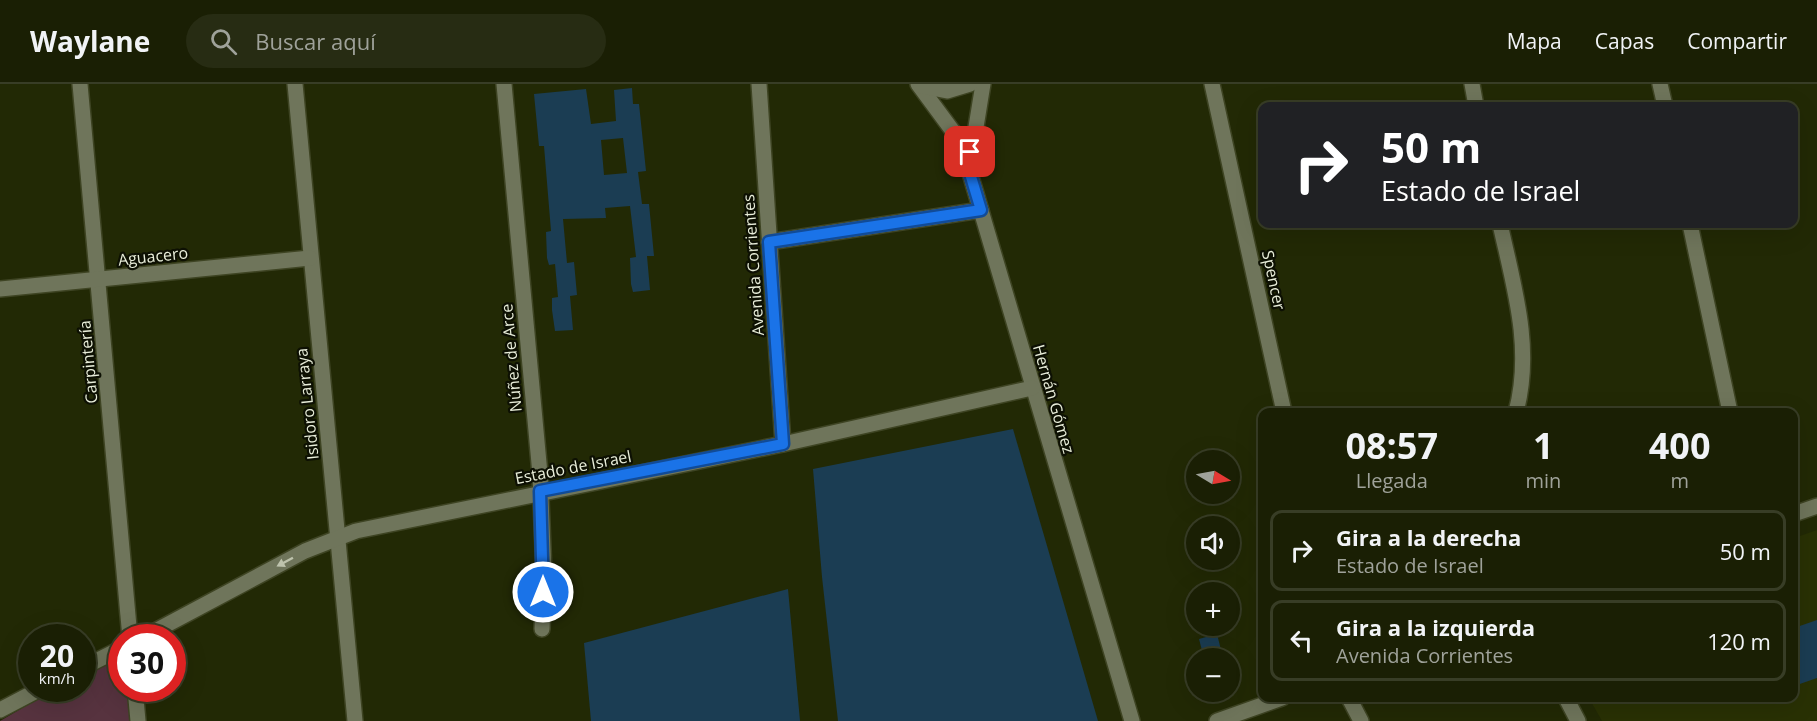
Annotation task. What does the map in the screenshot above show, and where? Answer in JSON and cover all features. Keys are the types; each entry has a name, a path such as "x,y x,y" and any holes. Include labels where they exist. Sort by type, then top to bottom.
{"street":[{"name":"Carpintería","path":"80,84 129,624"},
{"name":"Isidoro Larraya","path":"295,84 356,721"},
{"name":"Núñez de Arce","path":"504,84 540,491 544,574 542,629"},
{"name":"Avenida Corrientes","path":"759,84 783,444"},
{"name":"Hernán Gómez","path":"982,84 969,170 1132,721"},
{"name":"Spencer","path":"1212,84 1283,408"},
{"path":"1472,84 1475,102"},
{"path":"1660,84 1664,102"},
{"path":"920,85 958,136 973,138"},
{"path":"920,85 947,91 964,87"},
{"path":"769,242 981,210"},
{"path":"1501,228 1524,344 1523,385 1517,408"},
{"path":"1691,228 1729,408"},
{"name":"Aguacero","path":"0,290 310,258"},
{"name":"Estado de Israel","path":"169,624 338,536 396,521 540,491 783,444 1032,388"},
{"path":"1798,513 1817,506"},
{"path":"0,710 18,701"},
{"path":"136,702 138,721"},
{"path":"1216,721 1271,702"},
{"path":"1351,702 1361,721"},
{"path":"1568,702 1578,721"}],"shaded area":[{"path":"1817,530 1817,721 1602,721 1591,702 1798,702 1798,537"},
{"path":"108,661 108,702 131,702 133,721 0,721 33,702 96,702 96,667"}],"building":[{"path":"632,88 633,104 639,104 646,171 638,172 642,204 649,204 654,256 647,256 650,290 633,292 631,284 630,258 636,257 630,206 605,208 606,218 563,219 567,263 574,262 577,295 570,296 573,330 555,331 552,298 558,297 555,264 549,265 547,258 546,232 551,231 544,146 539,146 534,94 586,89 591,124 616,121 614,90","holes":["623,138 627,173 604,175 601,140"]},
{"path":"1013,429 1098,721 838,721 813,469"},
{"path":"788,589 800,721 591,721 584,643"},
{"path":"1817,620 1817,678 1798,685 1798,627"},
{"path":"1218,636 1220,648 1201,648 1199,639"}],"route":[{"path":"543,592 540,491 783,444 769,242 981,210 969,170 970,152"}]}
